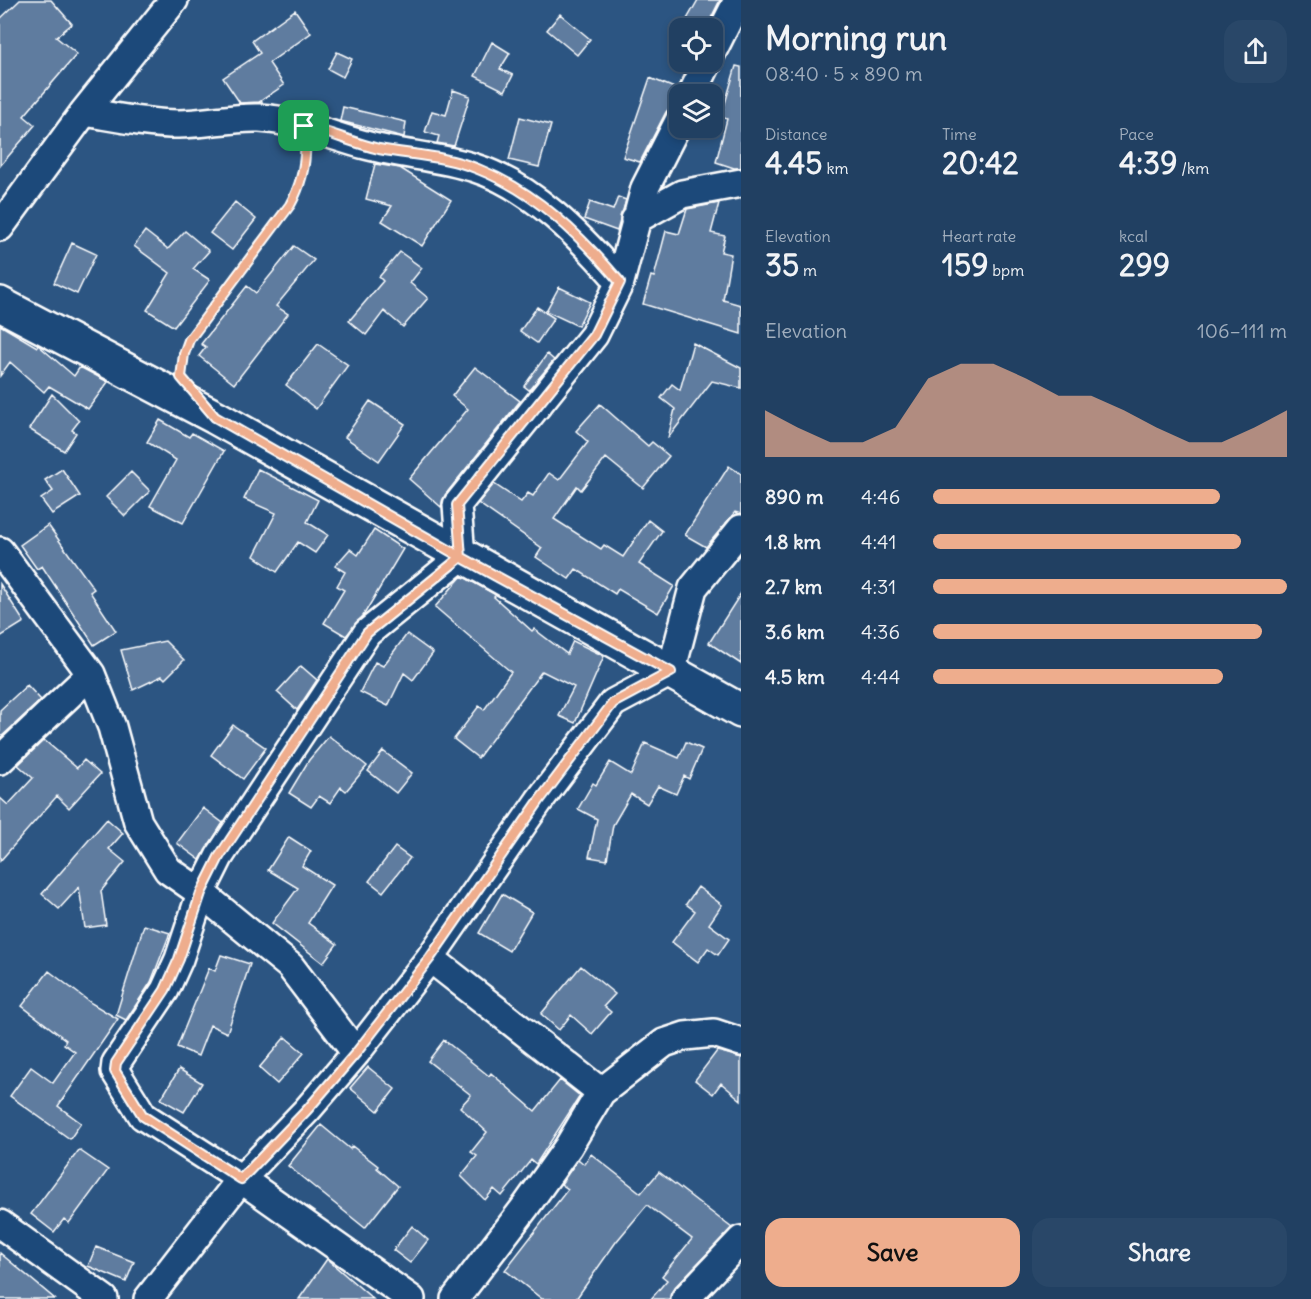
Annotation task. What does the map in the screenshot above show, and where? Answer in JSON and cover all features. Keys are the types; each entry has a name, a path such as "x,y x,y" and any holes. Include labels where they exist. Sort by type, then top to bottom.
{"street":[{"path":"0,227 84,112 174,0"},
{"path":"723,30 738,0"},
{"path":"84,112 158,124 259,118 304,126 380,149 433,158 486,173 550,211 585,241 620,282"},
{"path":"461,557 457,505 594,335 620,282 645,188 670,138"},
{"path":"635,220 682,194 723,184 741,183"},
{"path":"0,304 215,417 461,557 741,711"},
{"path":"148,1299 241,1179 307,1110 356,1053 430,958 539,801 613,703 671,672 693,588 741,529"},
{"path":"0,551 91,674 112,727 138,822 168,870 201,893 290,966 356,1053"},
{"path":"411,1299 241,1179 143,1116 115,1071 117,1060 165,990 182,950 201,893 236,830 367,633 461,557"},
{"path":"0,760 91,674"},
{"path":"430,958 601,1092"},
{"path":"455,1299 568,1147 601,1092 664,1043 685,1036 714,1033 741,1042"},
{"path":"0,1224 104,1299"},
{"path":"688,1298 741,1240"}],"path":[{"path":"181,377 184,354 189,340 290,205 301,186 306,142 304,126"}],"building":[{"path":"20,0 51,0 72,24 56,37 77,54 24,116 35,125 0,166 0,19"},
{"path":"698,0 720,0 711,18 688,18"},
{"path":"295,10 311,33 269,63 284,85 259,102 240,103 223,78 260,53 252,41"},
{"path":"560,14 590,39 577,55 547,30"},
{"path":"492,42 510,53 500,69 513,75 505,91 475,76"},
{"path":"337,52 352,59 343,77 328,69"},
{"path":"736,66 741,67 741,168 716,162 727,119 723,118 723,110"},
{"path":"650,78 669,86 669,110 640,162 623,157"},
{"path":"453,90 470,96 454,146 437,143 439,136 425,132 432,111 446,115"},
{"path":"343,107 406,122 404,137 340,121"},
{"path":"520,117 551,125 539,167 509,160"},
{"path":"375,164 400,168 451,200 422,246 382,221 392,206 366,199"},
{"path":"618,197 626,200 617,231 584,219 590,202 613,210"},
{"path":"235,202 256,219 232,250 210,233"},
{"path":"719,203 711,233 725,236 721,252 731,254 723,300 741,305 741,334 643,304 651,276 654,277 666,231 679,234 687,209"},
{"path":"145,231 168,249 185,231 209,251 193,269 210,280 174,327 147,310 170,273 134,246"},
{"path":"72,243 96,254 77,294 54,283"},
{"path":"294,246 314,260 276,306 288,314 234,384 199,356 206,347 201,344 247,286 256,293"},
{"path":"400,252 422,268 410,283 428,298 403,327 384,311 366,335 349,321 383,281 379,277"},
{"path":"559,287 590,302 578,326 546,311"},
{"path":"537,307 554,318 537,343 520,331"},
{"path":"0,325 37,347 38,345 74,376 80,367 108,382 88,409 49,386 44,392 10,362 0,376"},
{"path":"693,343 741,368 741,388 712,381 668,438 675,409 661,398 672,384 680,390"},
{"path":"318,344 348,365 316,409 286,385"},
{"path":"547,354 554,360 529,390 524,386"},
{"path":"475,367 520,401 445,495 441,507 409,479 468,409 452,396"},
{"path":"52,394 79,421 72,430 76,433 64,451 29,429"},
{"path":"370,401 405,424 379,461 345,437"},
{"path":"600,404 648,446 652,442 669,456 643,488 606,458 581,490 577,486 554,519 601,549 604,545 623,557 648,520 662,531 639,564 674,586 658,613 618,589 615,594 576,569 569,579 536,557 542,548 478,503 494,484 521,502 528,493 533,496 549,473 559,480 588,442 576,431"},
{"path":"160,420 189,437 192,433 224,451 183,523 150,506 176,460 147,442"},
{"path":"729,466 741,474 741,514 735,512 706,547 685,535"},
{"path":"62,469 80,496 52,514 41,499 53,491 45,480"},
{"path":"258,469 318,500 307,522 328,535 315,553 298,542 277,572 254,556 276,513 244,499"},
{"path":"131,472 150,491 125,516 106,497"},
{"path":"48,525 94,589 90,592 116,631 94,645 42,566 37,569 20,545"},
{"path":"374,530 403,549 363,616 346,636 324,623 344,590 337,586 345,572 335,566 350,549 358,555"},
{"path":"462,576 496,595 494,597 532,631 534,629 567,654 573,641 604,656 575,723 559,716 574,687 542,671 478,758 454,739 479,706 484,710 511,672 435,607"},
{"path":"0,584 24,622 0,637"},
{"path":"741,593 741,664 709,643"},
{"path":"407,634 433,653 413,680 404,673 388,706 360,692 375,662 383,666"},
{"path":"165,641 184,660 165,679 162,676 133,690 121,650"},
{"path":"301,666 317,680 297,710 277,692"},
{"path":"27,685 41,700 0,738 0,710"},
{"path":"233,725 266,748 243,779 211,755"},
{"path":"329,736 367,766 346,791 341,787 330,803 319,796 311,807 289,793 309,760"},
{"path":"44,740 77,768 84,760 100,774 69,808 57,796 0,861 0,798 8,805 33,778 18,765"},
{"path":"686,742 702,749 689,779 684,776 676,794 658,786 647,804 631,794 613,825 607,860 589,857 597,819 578,809 593,783 596,785 610,762 631,775 645,743 679,758"},
{"path":"383,751 412,773 396,793 368,771"},
{"path":"203,808 223,823 200,860 177,843"},
{"path":"107,819 123,833 109,849 125,862 101,891 106,925 85,928 79,887 59,909 42,894"},
{"path":"289,837 311,851 302,866 332,885 308,923 337,944 323,963 272,923 298,888 268,870"},
{"path":"395,847 410,858 383,892 369,881"},
{"path":"698,887 722,905 709,924 729,939 718,955 708,948 698,962 672,942 695,911 686,904"},
{"path":"502,894 532,912 509,951 479,933"},
{"path":"144,925 170,933 151,982 126,1020 116,1015"},
{"path":"221,955 250,964 227,1033 210,1025 198,1056 177,1047 209,968 215,971"},
{"path":"581,966 615,994 604,1006 611,1012 592,1034 571,1015 559,1030 541,1014"},
{"path":"49,971 91,1003 118,1019 58,1106 81,1123 70,1139 10,1096 31,1067 53,1083 75,1052 64,1044 66,1040 22,1006"},
{"path":"285,1037 304,1053 277,1084 259,1068"},
{"path":"444,1040 489,1076 491,1073 535,1111 560,1080 580,1096 536,1164 531,1160 502,1196 494,1189 485,1200 461,1176 477,1156 471,1152 487,1132 460,1107 471,1095 428,1061"},
{"path":"717,1051 741,1057 741,1100 721,1083 713,1094 695,1080"},
{"path":"368,1067 395,1089 378,1111 350,1088"},
{"path":"179,1069 202,1083 184,1112 161,1099"},
{"path":"321,1125 350,1149 352,1146 378,1166 377,1168 398,1186 365,1228 288,1166"},
{"path":"79,1150 108,1170 69,1223 64,1219 54,1232 31,1214"},
{"path":"591,1154 641,1193 659,1172 732,1228 674,1288 670,1299 651,1299 667,1280 662,1276 692,1239 647,1205 616,1242 576,1299 542,1299 505,1270 568,1189 561,1184 578,1159 584,1164"},
{"path":"412,1226 428,1240 410,1263 393,1250"},
{"path":"96,1247 134,1262 126,1282 88,1266"},
{"path":"0,1253 55,1299 0,1299"},
{"path":"328,1260 373,1299 299,1299"}],"route":[{"path":"304,126 305,167 301,186 262,244 236,275 189,340 184,354 181,377 215,417 461,557 367,633 219,857 201,893 179,959 165,990 116,1063 115,1071 131,1095 135,1107 143,1116 241,1179 307,1110 356,1053 430,958 539,801 613,703 671,672 461,557 457,505 594,335 620,282 585,241 550,211 477,168 422,155 380,149 304,126"}]}
